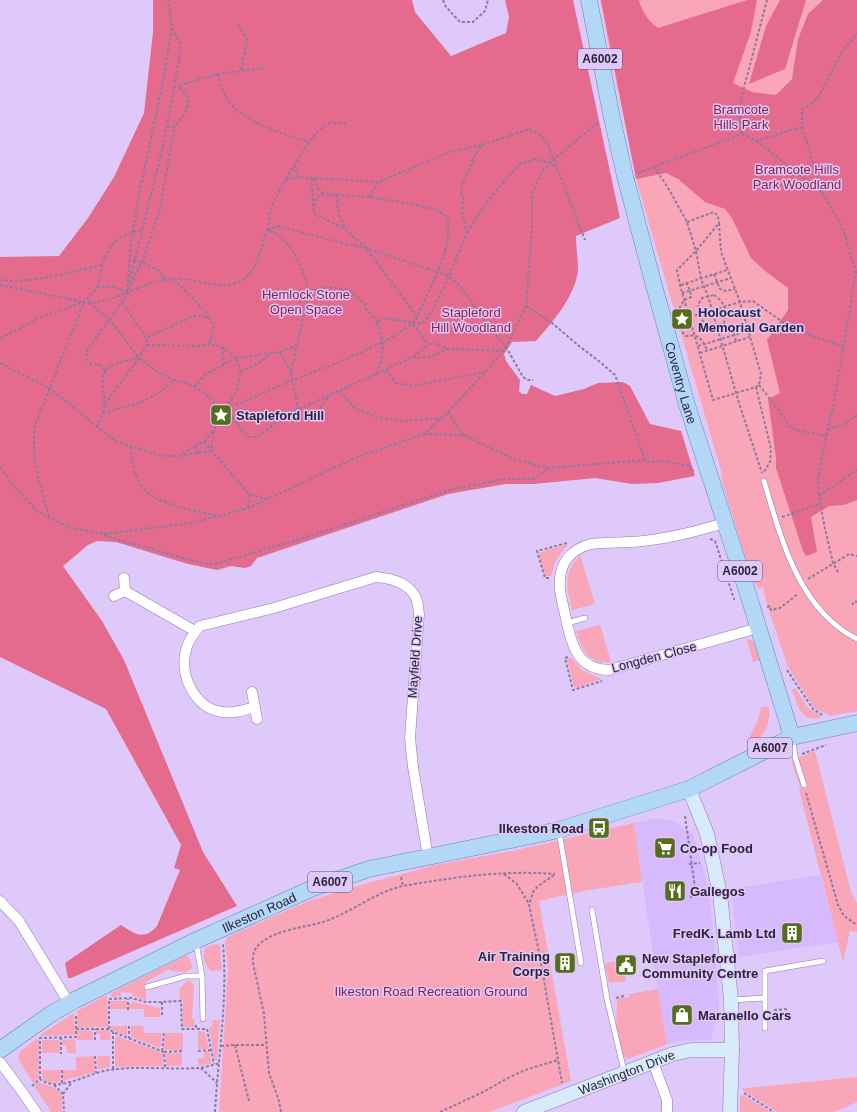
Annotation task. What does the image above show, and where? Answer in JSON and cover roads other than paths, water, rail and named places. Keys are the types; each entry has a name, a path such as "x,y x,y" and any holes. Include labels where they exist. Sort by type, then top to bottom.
{"main road":[{"name":"Coventry Lane","path":"589,0 612,118 627,184 682,390 792,737"},
{"name":"Ilkeston Road","path":"0,1050 69,1003 196,941 313,888 369,869 559,830 689,789 792,737 857,723"},
{"path":"689,789 707,834 714,860 720,894 731,1000 732,1050 730,1112"},
{"name":"Washington Drive","path":"524,1112 539,1109 624,1072 673,1054 691,1050 732,1050"}],"street":[{"path":"567,623 560,590 560,578 563,564 574,551 591,544 644,541 663,538 707,529 724,523"},
{"name":"Mayfield Drive","path":"195,631 200,626 209,623 274,608 376,577 395,580 406,587 414,595 419,614 410,738 414,774 428,857"},
{"path":"124,578 125,591"},
{"path":"114,596 125,591"},
{"path":"125,591 195,631 186,650 184,666 195,696 210,709 220,712 232,713 255,707"},
{"name":"Longden Close","path":"567,623 572,643 577,654 587,664 604,670 613,669 758,628"},
{"path":"252,692 257,719"},
{"path":"0,901 19,922 69,1003"},
{"path":"0,1062 36,1112"},
{"path":"653,1062 667,1100 667,1112"}],"lane":[{"path":"764,481 785,549 804,586 828,618 840,629 857,639"},
{"path":"567,623 585,618"},
{"path":"792,737 795,757 804,785"},
{"path":"559,830 581,963"},
{"path":"592,910 607,999 624,1072"},
{"path":"196,941 202,976 203,1019"},
{"path":"765,1028 765,971 823,960"},
{"path":"147,987 186,976 202,976"},
{"path":"731,1000 765,998"}],"place":[{"name":"Holocaust Memorial Garden","path":"682,319"},
{"name":"Stapleford Hill","path":"221,415"},
{"name":"Ilkeston Road","path":"599,828"},
{"name":"Co-op Food","path":"665,848"},
{"name":"Gallegos","path":"675,891"},
{"name":"FredK. Lamb Ltd","path":"792,933"},
{"name":"Air Training Corps","path":"565,963"},
{"name":"New Stapleford Community Centre","path":"626,965"},
{"name":"Maranello Cars","path":"682,1015"}],"park label":[{"name":"Bramcote Hills Park","path":"741,116"},
{"name":"Bramcote Hills Park Woodland","path":"797,176"},
{"name":"Hemlock Stone Open Space","path":"306,302"},
{"name":"Stapleford Hill Woodland","path":"471,320"},
{"name":"Ilkeston Road Recreation Ground","path":"431,991"}]}
